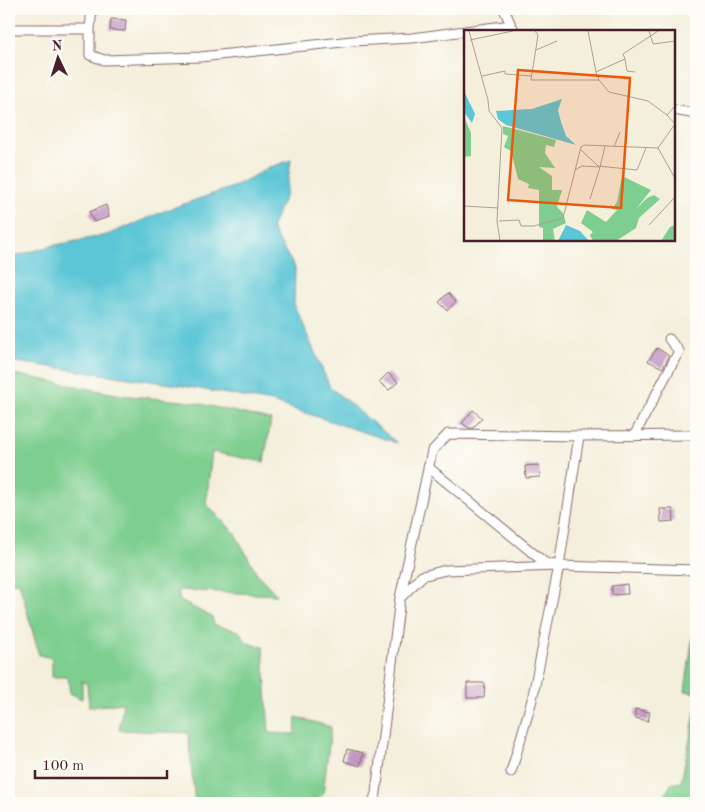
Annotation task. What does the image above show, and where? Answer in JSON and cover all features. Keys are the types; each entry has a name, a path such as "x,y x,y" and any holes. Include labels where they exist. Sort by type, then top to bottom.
{"street":[{"path":"92,9 90,55 104,60 200,57 352,41 464,33"},
{"path":"493,30 513,28 504,9"},
{"path":"9,29 90,29"},
{"path":"675,110 696,114"},
{"path":"634,436 679,351 669,339"},
{"path":"373,803 376,792 400,598 432,451 448,434 696,435"},
{"path":"511,772 532,700 559,566 579,436"},
{"path":"428,467 545,563 559,566"},
{"path":"400,598 422,576 446,570 559,566 696,570"}],"green space":[{"path":"9,373 121,395 192,402 271,420 264,462 212,452 206,504 234,532 258,575 277,595 178,590 180,601 212,617 214,625 239,631 247,643 263,647 269,733 295,734 296,717 331,727 323,795 309,803 195,803 188,733 119,730 123,703 89,707 87,684 82,681 82,699 70,693 68,677 52,677 52,658 39,655 19,582 9,583"},
{"path":"696,612 696,693 685,691"},
{"path":"696,709 696,803 661,803 671,784 681,782"}],"water":[{"path":"291,160 286,194 271,228 295,268 294,305 330,387 397,443 272,402 172,384 9,361 9,258 51,246 107,235 167,210 233,187 271,167"}],"building":[{"path":"111,19 126,20 125,31 110,30"},
{"path":"106,205 109,217 94,222 89,212"},
{"path":"448,293 456,302 447,310 439,302"},
{"path":"657,348 669,356 663,368 648,361"},
{"path":"388,373 398,382 389,390 379,382"},
{"path":"473,410 482,418 473,428 469,428 462,423"},
{"path":"539,465 540,477 526,478 525,466"},
{"path":"660,509 673,509 674,521 661,522"},
{"path":"627,584 628,594 612,595 612,586"},
{"path":"467,683 485,683 484,698 467,698"},
{"path":"635,709 650,712 648,721 635,718"},
{"path":"347,749 363,753 360,766 344,761"}]}
